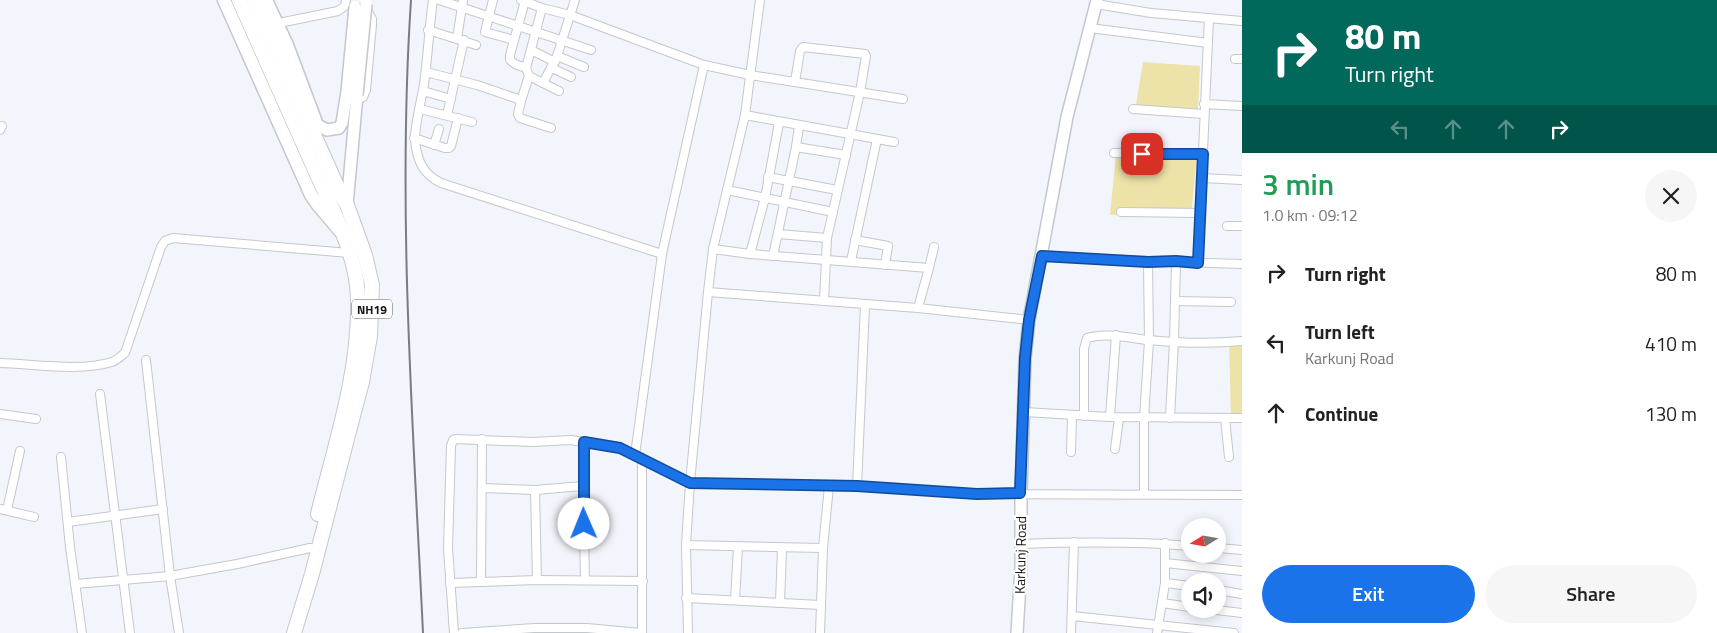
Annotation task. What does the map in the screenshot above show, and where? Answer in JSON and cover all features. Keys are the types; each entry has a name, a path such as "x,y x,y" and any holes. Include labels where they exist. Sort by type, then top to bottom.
{"highway":[{"name":"NH19","path":"239,0 265,27 312,123 366,255 372,285 370,336 362,382 312,574 294,633"},
{"name":"NH19","path":"254,0 349,252 358,297 358,324 350,388 310,548 285,633"}],"main road":[{"path":"224,0 311,195 343,235"},
{"path":"265,27 266,0"}],"street":[{"path":"312,123 327,130 339,128 342,123 356,0"},
{"path":"347,205 366,0"},
{"path":"432,0 426,72 414,138 423,170 431,178 441,183 662,254"},
{"path":"439,0 462,4 489,16 591,50"},
{"path":"493,0 485,32 514,40"},
{"path":"543,83 555,62 575,0"},
{"path":"688,633 686,545 708,292 714,249 745,115 760,0"},
{"path":"526,68 510,60 523,1 570,15 704,65 750,75 903,99"},
{"path":"1097,2 1151,13 1242,21"},
{"name":"Karkunj Road","path":"1017,633 1022,544 1020,493 1025,358 1029,320 1065,126 1097,2"},
{"path":"239,34 338,11 346,3 368,12 372,19 366,90 363,97 357,98"},
{"path":"447,115 456,79 461,40 462,4"},
{"path":"542,8 530,50 526,68 529,76 518,114 520,118 552,128"},
{"path":"1198,263 1209,18"},
{"path":"1090,28 1208,43"},
{"path":"428,30 476,45"},
{"path":"795,82 800,51 803,47 864,54 867,58 827,238 824,301"},
{"path":"530,50 555,62 584,67"},
{"path":"555,62 571,77"},
{"path":"462,633 534,628 641,633 643,581 639,457 662,254 704,65"},
{"path":"426,72 456,79 521,101"},
{"path":"529,76 559,91"},
{"path":"423,91 451,99"},
{"path":"1204,104 1242,106"},
{"path":"420,109 472,122"},
{"path":"1133,109 1204,114"},
{"path":"745,115 778,123 894,142"},
{"path":"414,138 449,148 458,118"},
{"path":"750,254 765,198 778,123"},
{"path":"773,256 799,126"},
{"path":"434,145 439,130"},
{"path":"851,261 877,138"},
{"path":"796,147 846,155"},
{"path":"1114,153 1203,154"},
{"path":"768,177 837,190"},
{"path":"1202,178 1242,180"},
{"path":"727,190 833,212"},
{"path":"1121,212 1200,213"},
{"path":"1227,226 1242,226"},
{"path":"778,234 827,238"},
{"path":"0,362 70,366 94,365 114,361 125,353 160,247 165,241 173,238 349,252"},
{"path":"855,240 888,246 885,265"},
{"path":"918,308 934,247"},
{"path":"714,249 750,254 929,268"},
{"path":"1042,256 1148,262 1176,261 1242,264"},
{"path":"1170,418 1176,261"},
{"path":"1144,494 1144,418 1149,340 1148,262"},
{"path":"708,292 918,308 1029,320"},
{"path":"1175,301 1232,302"},
{"path":"857,486 864,305"},
{"path":"1110,418 1116,335"},
{"path":"1084,416 1085,341 1087,338 1116,335 1149,340 1242,341"},
{"path":"146,360 170,576 179,633"},
{"path":"100,394 130,633"},
{"path":"1024,412 1110,418 1242,418"},
{"path":"0,414 36,419"},
{"path":"1071,452 1072,415"},
{"path":"1115,449 1118,418"},
{"path":"1225,418 1229,456"},
{"path":"454,633 448,548 451,443 452,440 458,438 532,442 570,440 620,448 690,483 857,486 977,494 1242,495"},
{"path":"481,582 482,439"},
{"path":"584,442 585,580"},
{"path":"20,450 3,509 34,516"},
{"path":"62,457 82,633"},
{"path":"482,488 535,490 583,486"},
{"path":"820,633 820,604 830,486"},
{"path":"535,490 537,580"},
{"path":"68,522 163,508"},
{"path":"1072,633 1074,542"},
{"path":"1022,544 1074,542 1181,545"},
{"path":"1158,629 1165,583 1165,544"},
{"path":"686,545 824,548"},
{"path":"735,600 738,547"},
{"path":"75,584 170,576 310,548"},
{"path":"780,603 782,548"},
{"path":"1226,549 1242,550"},
{"path":"1165,563 1242,571"},
{"path":"450,583 537,580 643,581"},
{"path":"1165,583 1181,585"},
{"path":"1226,591 1242,594"},
{"path":"686,598 820,604"},
{"path":"1162,603 1181,606"},
{"path":"1226,611 1242,613"},
{"path":"1072,616 1158,629 1234,633"}],"shaded area":[{"path":"1143,62 1200,66 1198,109 1136,105"},
{"path":"1116,154 1197,155 1191,216 1110,215"},
{"path":"1229,343 1242,343 1242,419 1231,419"}],"railway":[{"path":"411,0 407,79 406,237 411,396 423,633"}],"route":[{"path":"584,524 584,442 620,448 690,483 857,486 977,494 1020,493 1025,358 1029,320 1042,256 1198,263 1203,154 1142,154"}]}
